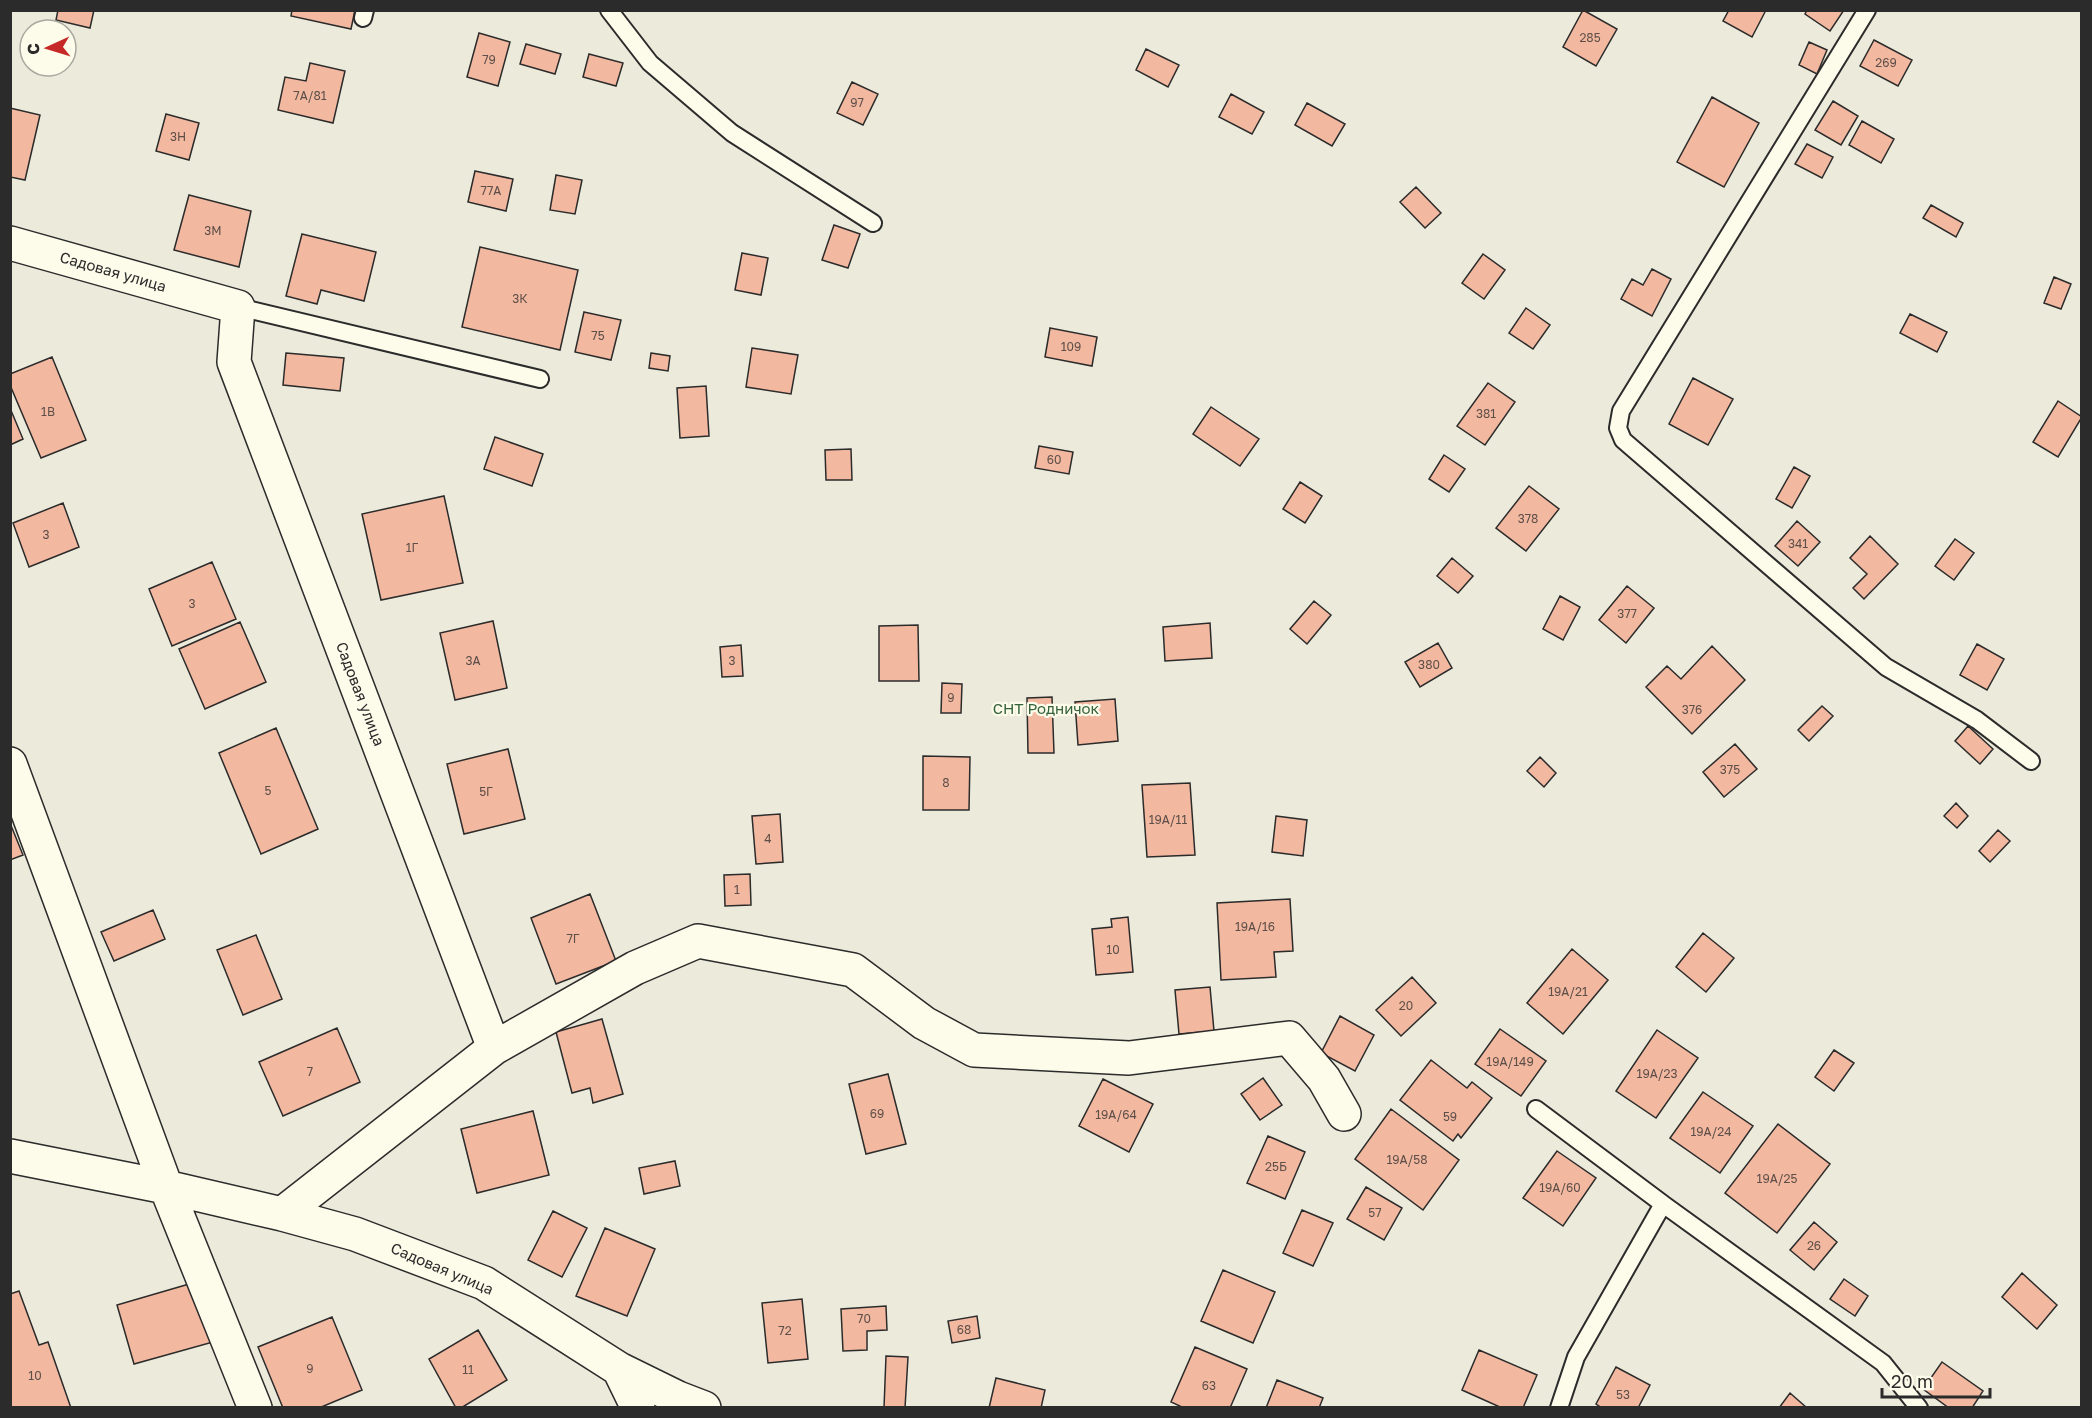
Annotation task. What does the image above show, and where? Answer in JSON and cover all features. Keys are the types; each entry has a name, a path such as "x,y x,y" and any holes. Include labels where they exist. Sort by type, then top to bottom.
{"street":[{"name":"Садовая улица","path":"10,243 238,308 234,362 494,1048"},
{"path":"10,764 166,1186 255,1407"},
{"path":"282,1214 494,1048 635,968 698,941 853,970 924,1023 974,1050 1129,1058 1289,1038 1324,1079 1344,1114"},
{"name":"Садовая улица","path":"10,1156 166,1186 355,1234 484,1283 620,1369 678,1398 704,1407"},
{"path":"620,1369 638,1407"}],"lane":[{"path":"609,10 650,63 732,133 873,223"},
{"path":"1867,10 1621,411 1618,428 1623,440 1886,667 1977,720 2031,760"},
{"path":"238,308 540,379"},
{"path":"1536,1109 1883,1363 1919,1407"},
{"path":"1559,1407 1576,1357 1663,1203"}],"green space":[{"name":"СНТ Родничок","path":"11,11 2081,11 2081,1407 11,1407"}],"building":[{"path":"58,10 94,10 90,28 78,25 78,18 56,18"},
{"path":"292,10 355,10 351,29 291,16"},
{"path":"1583,10 1617,29 1596,66 1563,47"},
{"path":"1729,10 1763,10 1765,12 1752,37 1723,21"},
{"path":"1807,10 1844,10 1830,31 1805,14"},
{"path":"479,33 510,42 498,86 467,77"},
{"path":"1874,40 1912,60 1898,86 1860,66"},
{"path":"1809,42 1827,50 1817,74 1799,65"},
{"path":"526,44 561,54 555,74 520,64"},
{"path":"1146,49 1179,65 1168,87 1136,70"},
{"path":"589,54 623,63 616,86 583,77"},
{"path":"310,63 345,71 333,123 278,110 285,77 306,81"},
{"path":"852,82 878,94 863,125 837,113"},
{"path":"1231,94 1264,112 1252,134 1219,117"},
{"path":"1712,97 1759,123 1724,187 1677,162"},
{"path":"1833,101 1858,116 1841,145 1815,130"},
{"path":"1307,103 1345,124 1332,146 1295,125"},
{"path":"10,108 40,115 25,180 10,177"},
{"path":"166,114 199,123 189,160 156,151"},
{"path":"1862,121 1894,139 1881,163 1849,145"},
{"path":"1807,144 1833,157 1822,178 1795,164"},
{"path":"475,171 513,179 506,211 468,202"},
{"path":"556,175 582,180 575,214 550,210"},
{"path":"1416,187 1441,213 1425,228 1400,202"},
{"path":"189,195 251,211 239,267 174,250"},
{"path":"1931,205 1963,223 1956,237 1923,218"},
{"path":"834,225 860,234 848,268 822,260"},
{"path":"302,234 376,252 364,301 321,290 317,304 286,296"},
{"path":"480,247 578,270 560,350 462,327"},
{"path":"742,253 768,258 761,295 735,290"},
{"path":"1483,254 1505,270 1484,299 1462,283"},
{"path":"1652,269 1671,279 1652,316 1621,299 1632,279 1643,285"},
{"path":"2054,277 2071,284 2061,309 2044,303"},
{"path":"1526,308 1550,325 1533,349 1509,333"},
{"path":"584,312 621,320 611,360 575,352"},
{"path":"1910,314 1947,332 1937,352 1900,333"},
{"path":"1050,328 1097,337 1092,366 1045,357"},
{"path":"752,348 798,355 791,394 746,387"},
{"path":"286,353 344,358 340,391 283,385"},
{"path":"651,353 670,356 668,371 649,368"},
{"path":"52,357 86,440 41,458 10,385 10,374"},
{"path":"1693,378 1733,399 1708,445 1669,424"},
{"path":"1488,383 1515,402 1485,445 1457,426"},
{"path":"706,386 709,436 680,438 677,388"},
{"path":"2058,401 2082,417 2058,457 2033,442"},
{"path":"1211,407 1259,439 1240,466 1193,434"},
{"path":"10,408 23,439 10,445"},
{"path":"495,437 543,454 532,486 484,469"},
{"path":"1039,446 1073,452 1069,474 1035,468"},
{"path":"851,449 852,480 826,480 825,450"},
{"path":"1444,455 1465,469 1449,492 1429,479"},
{"path":"1794,467 1810,476 1792,508 1776,499"},
{"path":"1300,482 1322,496 1305,523 1283,509"},
{"path":"1529,486 1559,509 1526,551 1496,528"},
{"path":"444,496 463,583 381,600 362,514"},
{"path":"63,503 79,547 29,567 13,523"},
{"path":"1797,521 1820,542 1798,566 1775,546"},
{"path":"1870,536 1898,564 1864,599 1853,588 1867,574 1850,558"},
{"path":"1955,539 1974,553 1954,580 1935,566"},
{"path":"1452,558 1473,576 1458,593 1437,576"},
{"path":"212,562 236,619 172,646 149,589"},
{"path":"1627,586 1654,608 1626,643 1599,620"},
{"path":"1560,596 1580,607 1563,640 1543,629"},
{"path":"1314,601 1331,615 1307,644 1290,629"},
{"path":"493,621 507,688 455,700 440,633"},
{"path":"240,622 266,682 205,709 179,649"},
{"path":"1210,623 1212,658 1165,661 1163,627"},
{"path":"918,625 919,681 879,681 879,626"},
{"path":"1438,643 1452,668 1420,687 1405,662"},
{"path":"1977,644 2004,659 1987,690 1960,675"},
{"path":"741,645 743,676 722,677 720,647"},
{"path":"1712,646 1745,680 1692,734 1646,687 1667,666 1681,679"},
{"path":"942,683 962,684 961,713 941,713"},
{"path":"1052,697 1054,753 1028,753 1027,698"},
{"path":"1115,699 1118,741 1078,745 1075,702"},
{"path":"1822,706 1833,716 1809,741 1798,730"},
{"path":"1968,726 1993,749 1980,764 1955,741"},
{"path":"276,728 318,829 261,854 219,753"},
{"path":"1735,744 1757,769 1724,797 1703,772"},
{"path":"508,749 525,819 464,834 447,764"},
{"path":"923,756 970,757 969,810 923,810"},
{"path":"1540,757 1556,773 1544,787 1527,771"},
{"path":"1190,783 1195,855 1147,857 1142,785"},
{"path":"1956,803 1968,816 1957,828 1944,816"},
{"path":"780,814 783,862 756,864 752,816"},
{"path":"1276,816 1307,820 1303,856 1272,852"},
{"path":"10,823 23,855 10,860"},
{"path":"1998,830 2010,841 1990,862 1979,851"},
{"path":"750,874 751,905 725,906 724,875"},
{"path":"590,894 616,961 556,984 531,918"},
{"path":"1290,899 1293,951 1274,952 1276,977 1221,980 1217,903"},
{"path":"153,910 165,939 114,961 101,932"},
{"path":"1128,917 1133,972 1096,975 1092,929 1112,927 1111,919"},
{"path":"1703,933 1734,958 1706,992 1676,967"},
{"path":"256,935 282,999 243,1015 217,950"},
{"path":"1572,949 1608,980 1563,1034 1527,1003"},
{"path":"1412,977 1436,1003 1401,1036 1376,1010"},
{"path":"1210,987 1214,1031 1179,1034 1175,990"},
{"path":"1340,1016 1374,1035 1355,1071 1321,1053"},
{"path":"602,1019 623,1094 593,1103 590,1088 572,1093 556,1032"},
{"path":"337,1028 360,1082 283,1116 259,1062"},
{"path":"1500,1029 1546,1061 1521,1096 1475,1064"},
{"path":"1657,1030 1698,1058 1656,1118 1616,1091"},
{"path":"1834,1050 1854,1063 1834,1091 1815,1077"},
{"path":"1431,1060 1467,1088 1472,1082 1492,1098 1461,1138 1458,1134 1453,1141 1400,1100"},
{"path":"888,1074 906,1144 866,1154 849,1084"},
{"path":"1263,1078 1282,1105 1260,1120 1241,1094"},
{"path":"1103,1079 1153,1104 1129,1152 1079,1126"},
{"path":"1703,1092 1753,1126 1720,1173 1670,1138"},
{"path":"1391,1109 1459,1160 1423,1210 1355,1159"},
{"path":"533,1111 549,1175 477,1193 461,1129"},
{"path":"1778,1124 1830,1164 1777,1233 1725,1193"},
{"path":"1268,1136 1305,1152 1285,1199 1247,1183"},
{"path":"1557,1151 1596,1178 1563,1226 1523,1198"},
{"path":"675,1161 680,1186 644,1194 639,1168"},
{"path":"1366,1187 1402,1208 1384,1240 1347,1219"},
{"path":"1302,1210 1333,1223 1313,1266 1283,1253"},
{"path":"553,1211 587,1228 562,1277 528,1260"},
{"path":"1814,1222 1837,1242 1814,1270 1790,1250"},
{"path":"605,1228 655,1249 627,1316 576,1296"},
{"path":"1223,1270 1275,1292 1253,1343 1201,1321"},
{"path":"2022,1273 2057,1305 2037,1329 2002,1297"},
{"path":"1844,1279 1868,1296 1855,1316 1830,1299"},
{"path":"196,1282 213,1342 134,1364 117,1305"},
{"path":"19,1291 39,1345 48,1342 71,1408 10,1408 10,1294"},
{"path":"802,1299 808,1359 768,1363 762,1303"},
{"path":"886,1306 887,1330 867,1331 867,1350 843,1351 841,1309"},
{"path":"977,1316 980,1338 952,1343 948,1321"},
{"path":"332,1317 362,1390 319,1408 283,1408 258,1347"},
{"path":"478,1330 507,1380 461,1408 456,1408 429,1359"},
{"path":"1195,1347 1247,1369 1230,1408 1184,1408 1171,1402"},
{"path":"1479,1350 1537,1375 1523,1408 1502,1408 1462,1390"},
{"path":"886,1356 908,1357 905,1408 884,1408"},
{"path":"1942,1362 1983,1391 1972,1408 1949,1408 1923,1389"},
{"path":"1616,1367 1650,1385 1638,1408 1602,1408 1596,1404"},
{"path":"996,1378 1045,1390 1041,1408 989,1408"},
{"path":"1277,1380 1323,1398 1319,1408 1266,1408"},
{"path":"1790,1393 1807,1408 1779,1408"}]}
